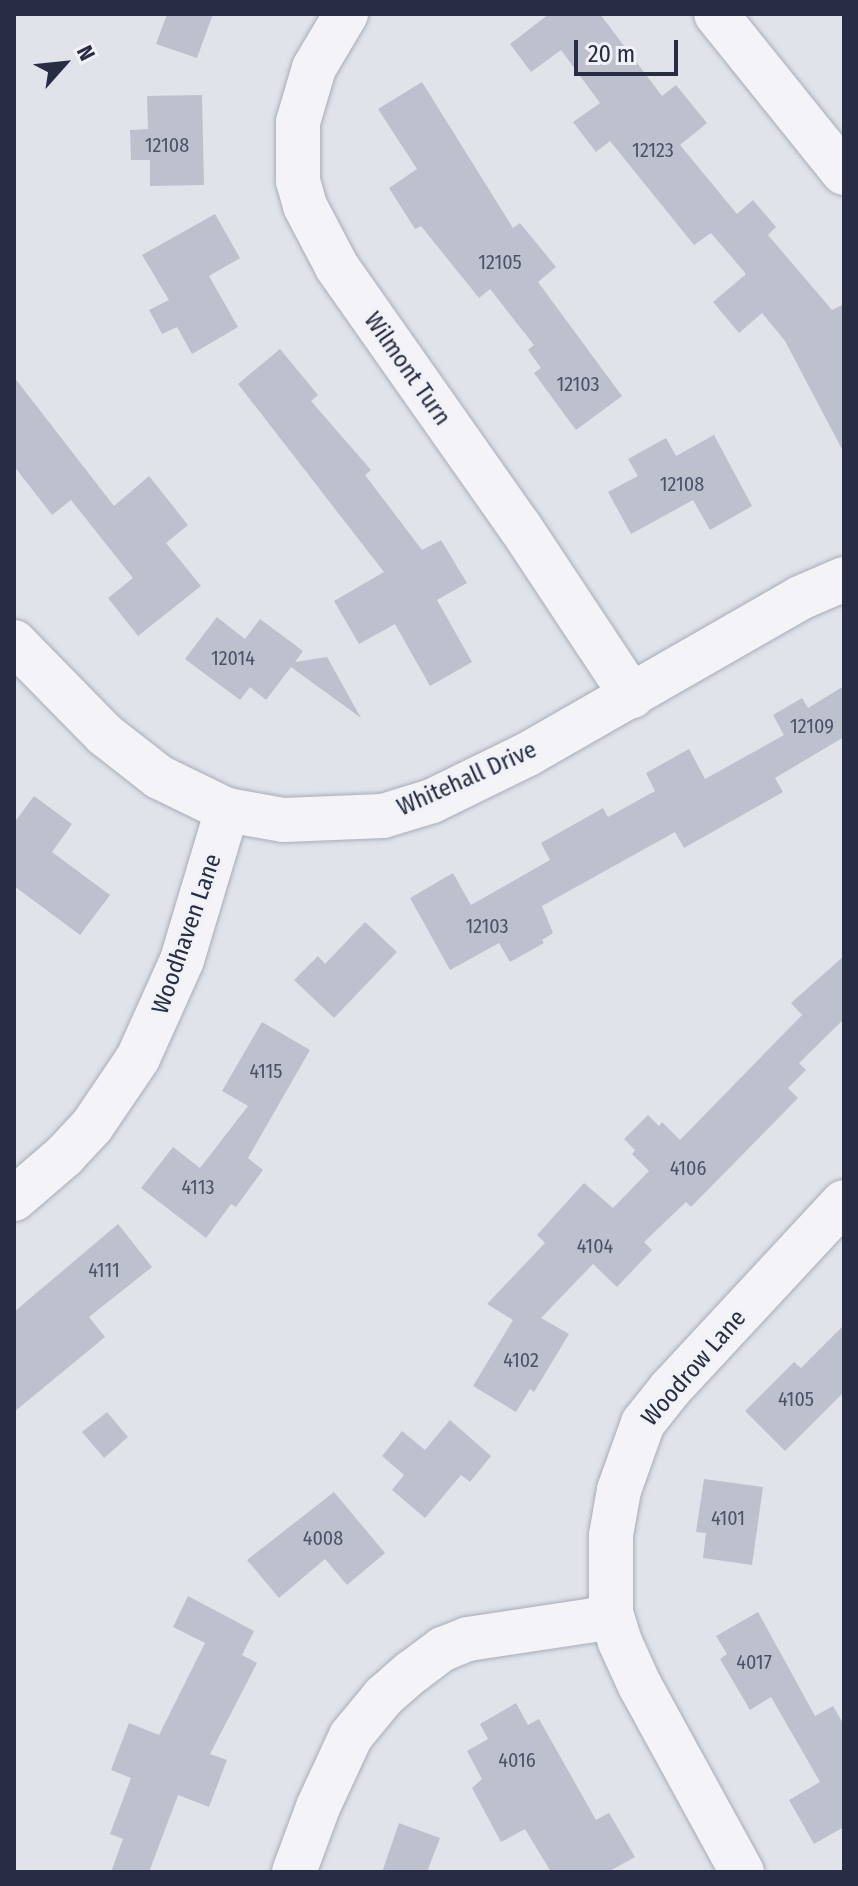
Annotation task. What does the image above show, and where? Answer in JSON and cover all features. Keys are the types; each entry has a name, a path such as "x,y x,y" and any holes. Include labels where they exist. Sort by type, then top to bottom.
{"street":[{"name":"Wilmont Turn","path":"346,14 314,68 298,122 298,181 305,206 337,267 520,527 632,696"},
{"path":"716,14 844,173"},
{"name":"Whitehall Drive","path":"14,642 104,734 159,777 227,810 284,820 383,816 432,801 528,754 800,598 844,579"},
{"name":"Woodhaven Lane","path":"14,1199 64,1156 92,1126 138,1058 182,960 227,810"},
{"name":"Woodrow Lane","path":"742,1872 640,1686 611,1613 611,1535 619,1490 643,1423 670,1389 844,1202"},
{"path":"294,1872 318,1807 351,1736 384,1696 412,1672 443,1649 468,1639 593,1620 611,1613"}],"building":[{"path":"167,14 213,14 197,58 156,44"},
{"path":"549,14 600,14 662,96 676,85 707,123 680,145 737,214 753,200 776,227 768,235 832,310 844,304 844,453 785,341 762,313 739,333 713,302 746,274 711,233 694,245 610,141 596,152 573,122 600,103 561,50 531,72 510,44"},
{"path":"422,82 513,228 520,223 556,267 538,282 622,396 576,430 534,373 541,368 528,350 534,345 490,289 479,298 421,226 415,229 389,188 417,169 378,109"},
{"path":"202,95 204,185 150,186 150,160 131,160 130,130 148,129 147,96"},
{"path":"215,214 240,258 209,276 238,327 192,354 177,327 162,334 149,310 169,300 142,255"},
{"path":"280,349 318,395 311,401 371,470 365,475 422,550 441,540 467,583 437,600 472,662 430,686 395,624 359,644 334,601 384,572 238,384"},
{"path":"14,377 114,506 149,476 188,525 166,543 201,586 138,636 108,598 133,578 71,500 52,515 14,466"},
{"path":"714,435 752,506 710,530 693,500 631,534 608,492 638,476 628,459 666,438 676,456"},
{"path":"217,617 245,639 260,619 303,651 295,662 327,657 361,718 291,667 266,700 250,687 240,700 185,659"},
{"path":"844,686 844,737 775,778 783,792 684,848 675,832 542,906 553,933 542,940 544,943 510,962 499,943 450,970 410,898 453,873 471,905 550,860 541,843 603,808 608,817 655,791 646,773 689,749 705,779 784,735 773,715 802,698 808,708"},
{"path":"34,796 72,824 52,852 110,895 80,935 14,886 14,823"},
{"path":"365,922 397,952 334,1018 294,980 318,956 325,964"},
{"path":"844,956 844,1019 799,1063 806,1070 788,1088 798,1098 691,1207 686,1202 644,1242 652,1250 617,1287 593,1264 541,1318 569,1334 534,1392 530,1389 516,1412 473,1386 513,1320 487,1304 545,1243 537,1235 584,1183 613,1208 649,1171 632,1154 635,1150 624,1139 648,1115 659,1126 662,1122 680,1140 802,1015 791,1003"},
{"path":"262,1022 310,1050 248,1158 263,1170 236,1207 231,1204 206,1238 141,1188 173,1147 200,1168 248,1106 222,1091"},
{"path":"118,1224 152,1267 89,1317 105,1337 14,1412 14,1312"},
{"path":"844,1325 844,1392 785,1451 745,1411 794,1362 801,1368"},
{"path":"107,1412 128,1437 104,1458 82,1432"},
{"path":"450,1420 491,1456 470,1482 461,1475 425,1518 392,1490 404,1475 382,1456 402,1431 425,1450"},
{"path":"704,1479 763,1487 752,1565 703,1558 706,1533 696,1532"},
{"path":"334,1492 385,1553 347,1585 325,1559 279,1598 247,1560"},
{"path":"188,1596 254,1631 242,1655 257,1663 210,1754 227,1760 209,1807 178,1795 149,1872 111,1872 123,1839 110,1834 131,1778 111,1770 129,1723 159,1735 205,1643 173,1627"},
{"path":"758,1612 815,1716 833,1706 844,1725 844,1827 814,1844 789,1800 820,1782 771,1697 750,1710 720,1659 727,1654 716,1636"},
{"path":"516,1703 528,1725 539,1719 596,1820 609,1813 635,1857 608,1872 551,1872 525,1829 501,1842 472,1788 482,1779 467,1751 488,1739 480,1724"},
{"path":"399,1823 440,1838 427,1872 382,1872"}]}
